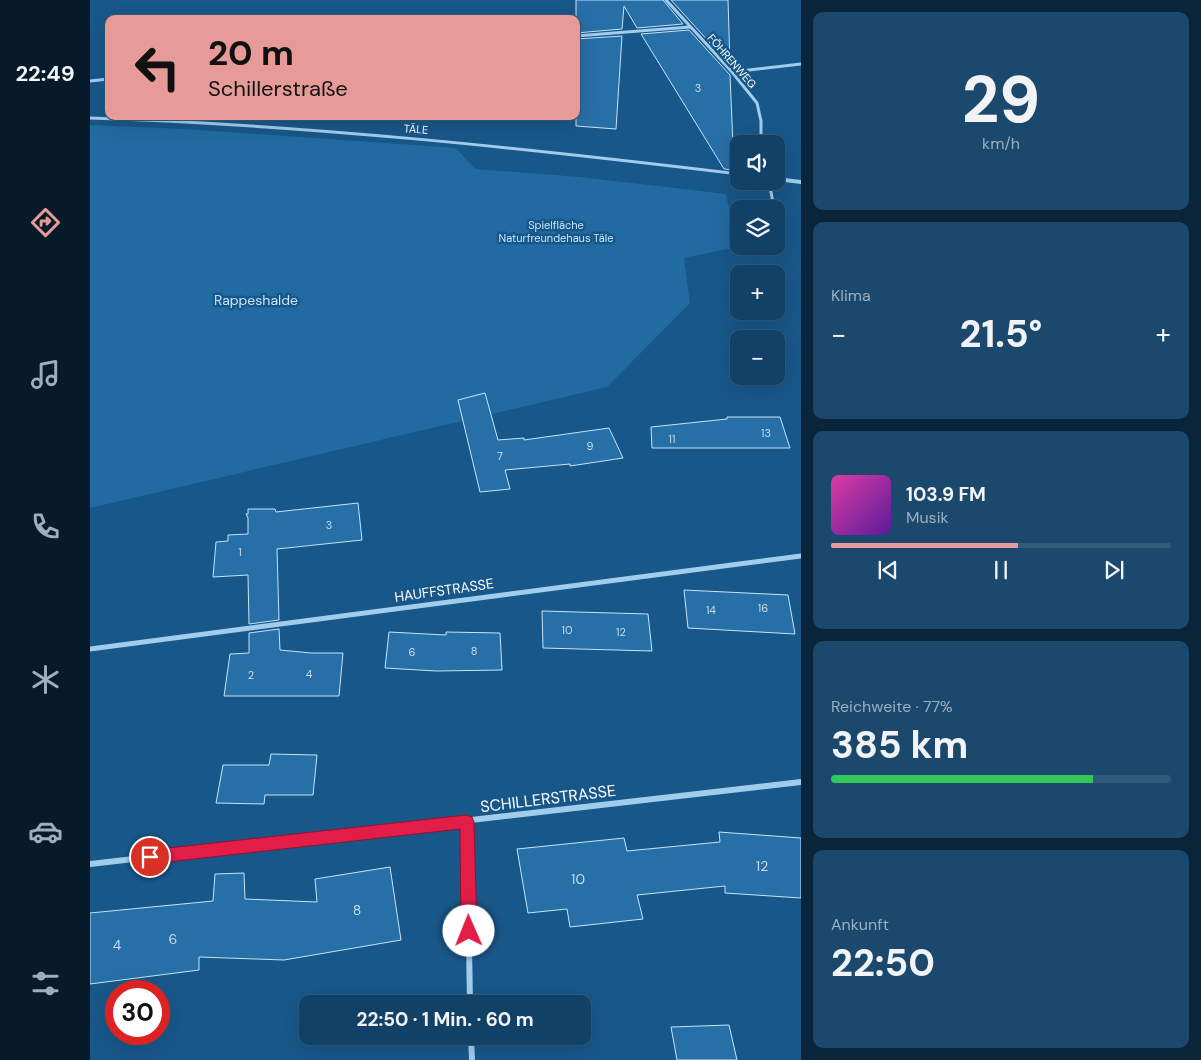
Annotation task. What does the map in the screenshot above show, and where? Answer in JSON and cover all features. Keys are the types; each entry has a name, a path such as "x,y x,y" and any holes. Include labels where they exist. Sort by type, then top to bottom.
{"street":[{"name":"FÖHRENWEG","path":"666,0 732,72 756,103 761,121 761,135"},
{"path":"580,36 690,27"},
{"path":"732,72 801,64"},
{"path":"90,81 105,79"},
{"name":"TÄLE","path":"90,118 105,119"},
{"name":"TÄLE","path":"135,120 225,124 439,139 730,173"},
{"path":"785,179 801,182"},
{"name":"HAUFFSTRASSE","path":"90,649 801,556"},
{"name":"SCHILLERSTRASSE","path":"90,864 801,782"},
{"path":"466,822 470,995"},
{"path":"471,1045 472,1060"}],"green space":[{"name":"Rappeshalde","path":"90,125 185,129 456,148 475,169 580,177 726,194 730,213 730,248 684,258 690,303 607,387 90,508"}],"building":[{"path":"576,0 663,0 683,24 637,28 624,6 622,29 580,33 580,15 576,15"},
{"path":"671,0 728,0 730,65"},
{"path":"689,30 730,75 733,135 730,135 730,170 724,169 641,34"},
{"path":"622,36 616,129 576,126 576,120 580,120 580,39"},
{"path":"485,393 498,440 524,438 524,440 609,428 623,458 570,466 570,464 505,470 510,489 480,492 458,400"},
{"path":"727,417 780,417 790,448 652,448 651,427 727,419"},
{"path":"358,503 362,540 277,549 279,620 249,624 248,575 213,577 216,542 228,541 228,535 248,534 248,518 246,514 248,514 248,509 275,509 276,512"},
{"path":"684,590 788,595 795,634 688,628"},
{"path":"542,611 648,614 652,651 543,648"},
{"path":"279,629 280,650 311,653 343,653 339,696 224,696 230,654 249,653 249,633"},
{"path":"389,632 446,635 446,632 500,633 502,670 436,671 385,668"},
{"path":"271,754 317,755 313,795 265,795 264,804 216,803 223,765 269,765"},
{"path":"719,832 801,838 801,898 725,893 725,886 637,895 643,919 570,927 567,909 528,913 517,849 624,838 627,851 720,842"},
{"path":"390,867 401,940 284,960 199,957 199,970 121,980 105,980 105,982 90,984 90,913 213,901 215,874 244,873 245,899 317,902 315,879"},
{"path":"729,1025 737,1060 677,1060 671,1027"}],"route":[{"path":"150,857 466,822 469,931"}],"park label":[{"name":"Spielfläche Naturfreundehaus Täle","path":"556,231"}]}
